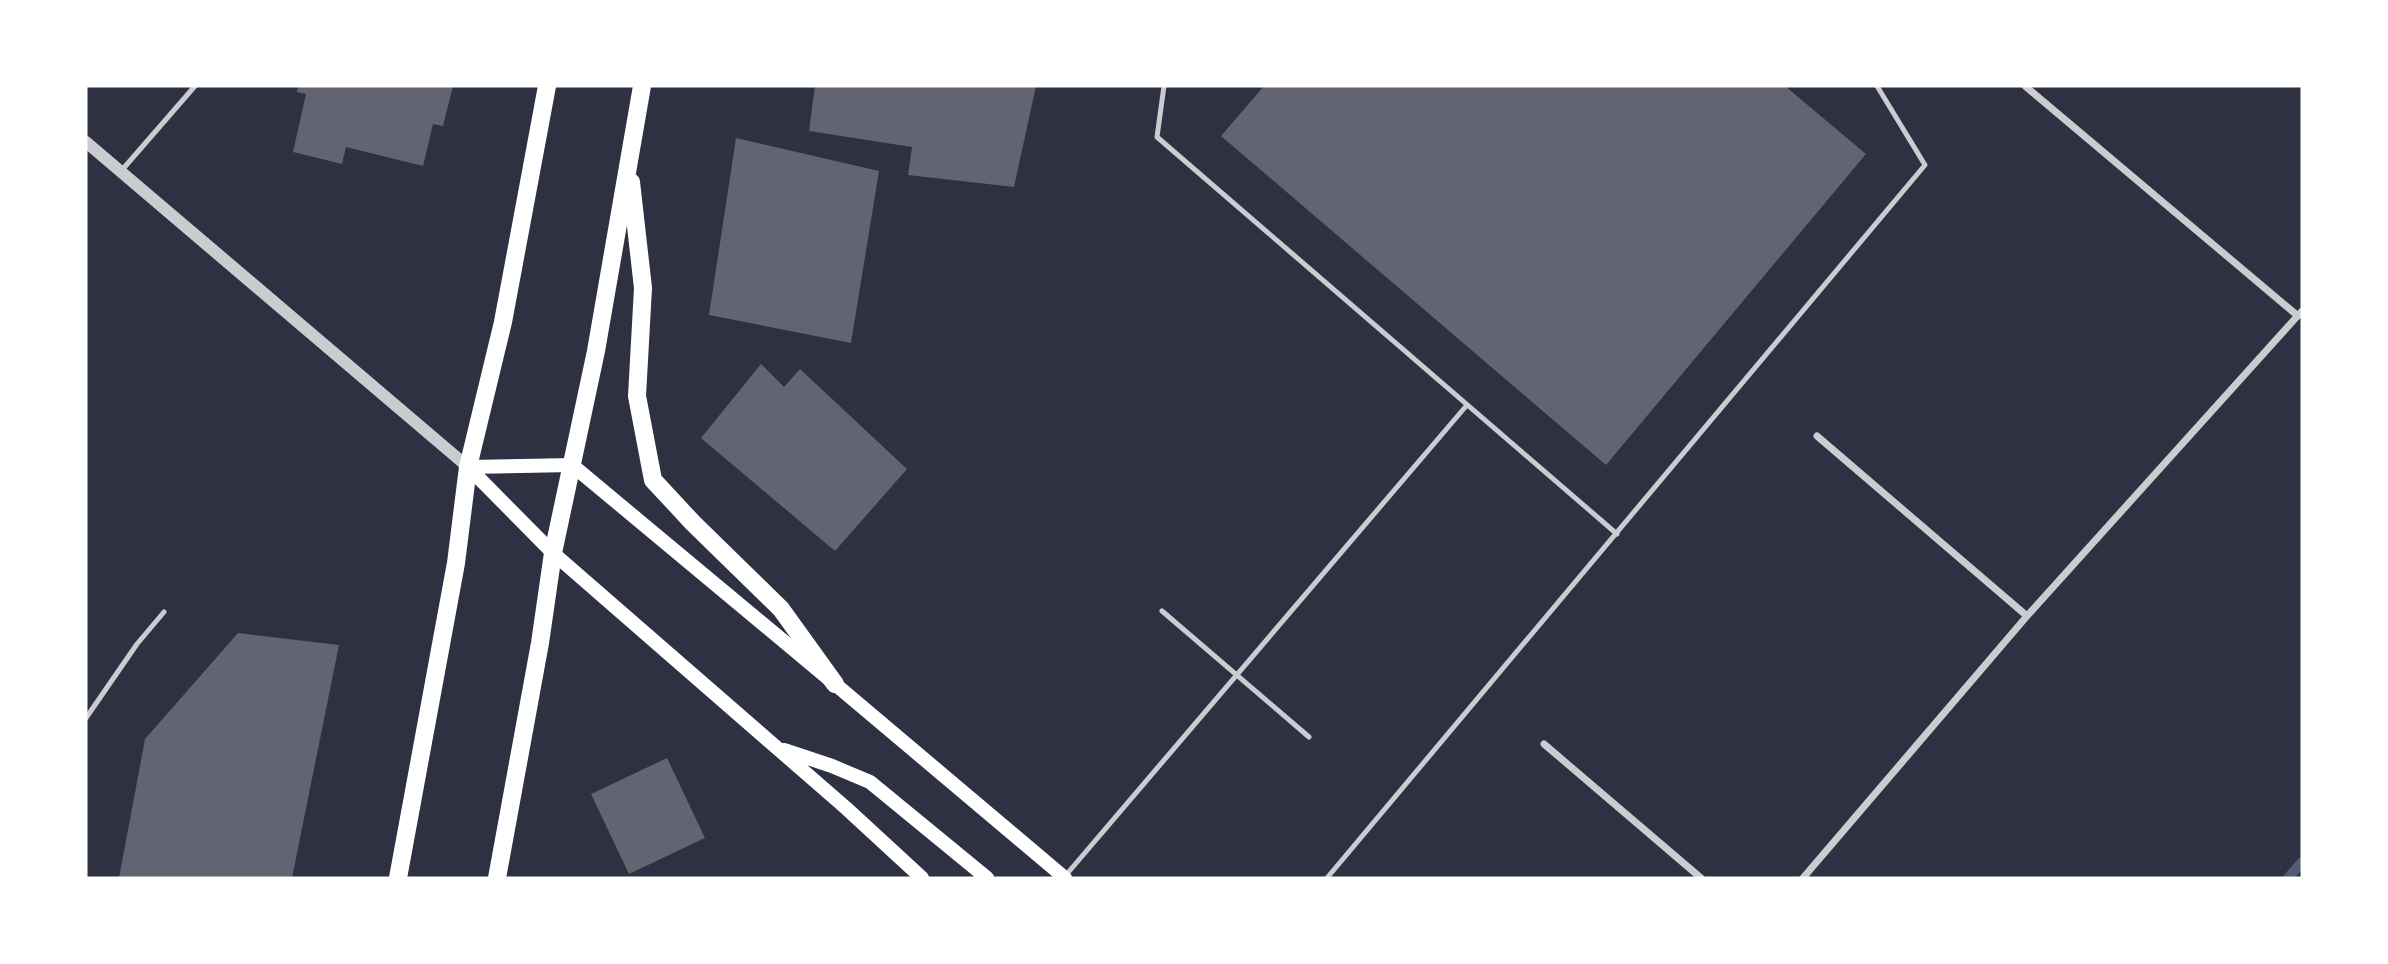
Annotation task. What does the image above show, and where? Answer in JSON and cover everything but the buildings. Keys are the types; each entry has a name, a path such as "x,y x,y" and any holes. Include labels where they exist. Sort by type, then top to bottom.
{"main road":[{"path":"398,878 456,563 468,467 503,322 547,86"},
{"path":"497,878 540,643 553,553 596,351 642,86"},
{"path":"629,161 643,288 637,396 653,480 781,609 835,684"},
{"path":"468,467 572,465 1064,878"},
{"path":"468,467 553,553 922,878"},
{"path":"776,747 870,782 987,878"}],"street":[{"path":"1803,878 2027,616 2300,313 2025,86"},
{"path":"86,142 468,467"},
{"path":"1817,436 2027,616"},
{"path":"1544,744 1700,878"}],"lane":[{"path":"120,172 195,86"},
{"path":"1164,86 1157,137 1617,534"},
{"path":"1327,878 1925,165 1877,86"},
{"path":"1064,878 1466,405"},
{"path":"1162,611 1310,737"},
{"path":"86,718 137,644 164,612"}],"waterway":[{"path":"2288,878 2302,862"}]}
